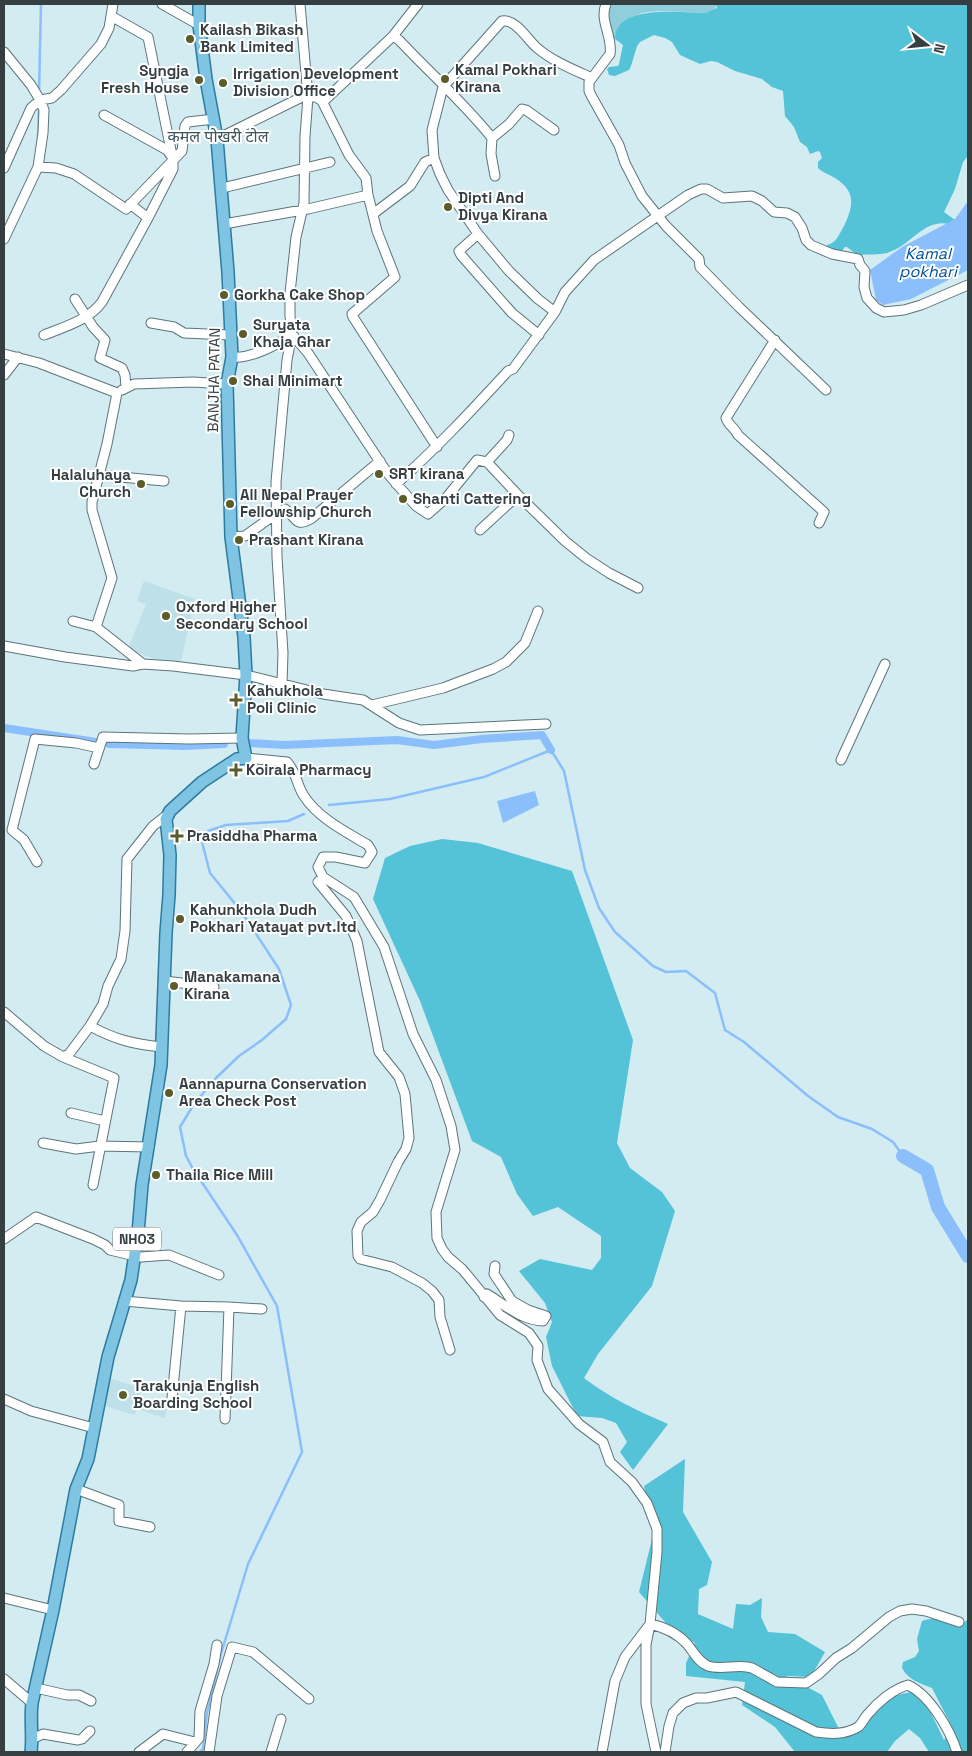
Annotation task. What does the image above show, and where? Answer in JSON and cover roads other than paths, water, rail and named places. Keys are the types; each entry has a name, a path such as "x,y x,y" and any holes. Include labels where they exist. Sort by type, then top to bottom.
{"main road":[{"name":"BANJHA PATAN","path":"199,4 199,25 206,78 217,139 228,272 232,357 227,384 231,537 244,637 246,675 242,738 246,758"},
{"path":"167,815 202,782 237,759 246,758"},
{"name":"NH03","path":"31,1752 30,1719 32,1703 53,1610 64,1546 76,1489 88,1459 108,1357 131,1280 135,1255 142,1185 157,1098 162,1047 170,855 167,815"}],"street":[{"path":"4,168 31,108 40,100 52,98 61,90 101,44 108,28 113,4"},
{"path":"162,4 199,25"},
{"path":"282,684 283,644 276,482 287,360 292,334 290,293 296,237 305,191 304,167 308,97 300,4"},
{"path":"322,101 393,36 418,4"},
{"path":"606,4 603,18 610,36 610,54 588,86 592,97 619,145 624,163 642,196 666,226 699,259 700,267 826,390"},
{"path":"44,336 86,318 96,310 148,218 173,169 173,160 148,37 111,16"},
{"path":"555,312 538,300 509,271 478,234 448,190 434,158 432,130 443,87 502,21 507,20 511,22 552,59 592,78"},
{"path":"393,36 443,87 462,102 492,138 491,154 496,176"},
{"path":"4,52 31,85 44,110 38,167 4,240"},
{"path":"217,139 302,97 316,97 322,101 350,155 366,178 372,214 395,277 352,314 437,447"},
{"path":"492,138 509,124 522,109 554,130"},
{"path":"104,115 168,150 173,160"},
{"path":"128,206 182,151 185,126 188,122 214,119"},
{"path":"372,214 410,186 425,162 434,158"},
{"path":"222,188 330,162"},
{"path":"38,167 56,168 74,174 148,218"},
{"path":"396,484 419,465 508,371 513,369 555,312 565,292 594,260 688,195 701,190 711,191 722,198 752,196 762,200 774,212 790,214 796,217 806,240 811,246 832,254 858,259 865,271 864,287 867,298 876,308 884,312 904,310 921,305 968,285"},
{"path":"224,224 302,211 368,195"},
{"path":"478,234 459,251 461,255 512,312 539,335"},
{"path":"75,299 82,308 86,318 105,340 100,358 122,368 126,387"},
{"path":"150,323 174,327 184,333 230,335"},
{"path":"232,357 245,356 280,344 292,334"},
{"path":"292,334 308,353 396,484 416,506 428,514 446,498 477,460 487,462 518,496 565,541 609,573 638,588"},
{"path":"775,340 726,418 727,423 824,512 819,523"},
{"path":"4,354 39,363 118,393"},
{"path":"4,375 18,357"},
{"path":"96,627 112,578 92,510 92,502 118,393 134,384 193,382 227,384"},
{"path":"487,462 507,440 509,435"},
{"path":"231,537 245,536 277,513 285,510 298,523 303,524 380,460"},
{"path":"99,475 164,480"},
{"path":"480,530 518,496"},
{"path":"372,705 443,688 493,669 506,662 525,643 538,611"},
{"path":"73,621 96,627 143,664"},
{"path":"4,646 84,660 133,666 143,664 246,675 323,694 363,700 399,723 420,730 546,724"},
{"path":"841,760 885,664"},
{"path":"94,764 103,737 242,738"},
{"path":"37,862 24,840 12,830 35,739 76,743 99,748"},
{"path":"246,758 287,762 295,772 303,795 315,810 368,845 372,852 365,863 336,857 323,858 318,868 323,877 354,897 384,946 413,1034 436,1080 451,1126 455,1150 436,1212 437,1238 448,1257 463,1270 500,1315 529,1333 538,1346 537,1360 548,1389 579,1424 603,1442 610,1462 632,1482 647,1503 657,1529 657,1552 650,1624 646,1645 646,1704 656,1752"},
{"path":"63,1057 69,1054 90,1026 103,1004 108,986 121,959 125,931 127,859 153,826 167,815"},
{"path":"323,877 318,882 346,916 357,941 379,1052 399,1077 406,1094 409,1138 406,1150 373,1212 361,1222 357,1231 358,1256 360,1259 392,1267 406,1273 432,1292 439,1300 440,1317 450,1350"},
{"path":"165,981 214,987"},
{"path":"6,1019 63,1057 114,1078 93,1185"},
{"path":"90,1026 109,1036 140,1045 162,1047"},
{"path":"72,1113 105,1121"},
{"path":"43,1143 76,1149 100,1146 149,1148"},
{"path":"4,1239 36,1217 93,1239 110,1250 141,1257 169,1255 218,1275"},
{"path":"484,1297 487,1294 518,1315 536,1321 543,1321 546,1316 528,1310 512,1301 494,1274 495,1266"},
{"path":"124,1301 181,1306 262,1309"},
{"path":"172,1398 181,1306"},
{"path":"225,1419 229,1307"},
{"path":"4,1399 31,1411 94,1428"},
{"path":"76,1489 119,1505 119,1521 150,1527"},
{"path":"4,1598 53,1610"},
{"path":"650,1624 660,1626 679,1636 697,1659 707,1665 752,1668 777,1682 806,1683 889,1617 900,1611 912,1609 926,1611 959,1622"},
{"path":"602,1752 615,1681 625,1657 650,1624"},
{"path":"187,1752 199,1738 200,1711 214,1664 216,1645"},
{"path":"209,1752 218,1696 232,1647 253,1652 309,1699"},
{"path":"4,1680 32,1703"},
{"path":"665,1752 669,1726 674,1713 683,1703 696,1698 707,1698 736,1692 816,1732 830,1734 846,1732 858,1726 869,1712 885,1698 902,1687 908,1686 921,1693 940,1717 957,1752"},
{"path":"36,1688 67,1695 79,1695 92,1701"},
{"path":"270,1752 281,1719"},
{"path":"32,1739 42,1734 78,1740 82,1739 90,1731"},
{"path":"139,1752 163,1734 195,1742"}],"water":[{"name":"Kamal pokhari","path":"968,201 968,270 911,299 883,305 876,300 870,270 902,247 955,219"},
{"path":"535,791 539,805 503,823 497,801"}],"waterway":[{"path":"39,92 41,4"},
{"path":"38,140 39,105"},
{"path":"4,728 96,742"},
{"path":"248,743 284,745 397,740 434,745 482,739 542,735 551,750"},
{"path":"109,744 185,746 224,744"},
{"path":"329,805 390,799 484,777 551,750 564,771 585,870 599,908 615,932 653,966 666,972 686,971 715,993 725,1030 744,1042 808,1096 838,1117 872,1129 893,1142 903,1156"},
{"path":"200,1752 203,1749 207,1713 221,1654 248,1564 302,1452 277,1306 237,1235 193,1169 186,1156 180,1127 194,1104 216,1078 239,1056 262,1040 286,1019 291,1005 279,969 241,911 210,873 202,842 208,831 226,825 288,821 304,814"},
{"path":"903,1156 927,1170 938,1207 968,1256"}],"place":[{"name":"Kailash Bikash Bank Limited","path":"190,39"},
{"name":"Kamal Pokhari Kirana","path":"445,79"},
{"name":"Syngja Fresh House","path":"199,80"},
{"name":"Irrigation Development Division Office","path":"223,83"},
{"name":"Dipti And Divya Kirana","path":"448,207"},
{"name":"Gorkha Cake Shop","path":"224,295"},
{"name":"Suryata Khaja Ghar","path":"243,334"},
{"name":"Shai Minimart","path":"233,381"},
{"name":"SRT kirana","path":"379,474"},
{"name":"Halaluhaya Church","path":"141,484"},
{"name":"Shanti Cattering","path":"403,499"},
{"name":"All Nepal Prayer Fellowship Church","path":"230,504"},
{"name":"Prashant Kirana","path":"239,540"},
{"name":"Oxford Higher Secondary School","path":"166,616"},
{"name":"Kahukhola Poli Clinic","path":"236,700"},
{"name":"Koirala Pharmacy","path":"236,770"},
{"name":"Prasiddha Pharma","path":"177,836"},
{"name":"Kahunkhola Dudh Pokhari Yatayat pvt.ltd","path":"180,919"},
{"name":"Manakamana Kirana","path":"174,986"},
{"name":"Aannapurna Conservation Area Check Post","path":"169,1093"},
{"name":"Thaila Rice Mill","path":"156,1175"},
{"name":"Tarakunja English Boarding School","path":"123,1395"}],"district":[{"name":"कमल पोखरी टोल","path":"218,136"}]}
